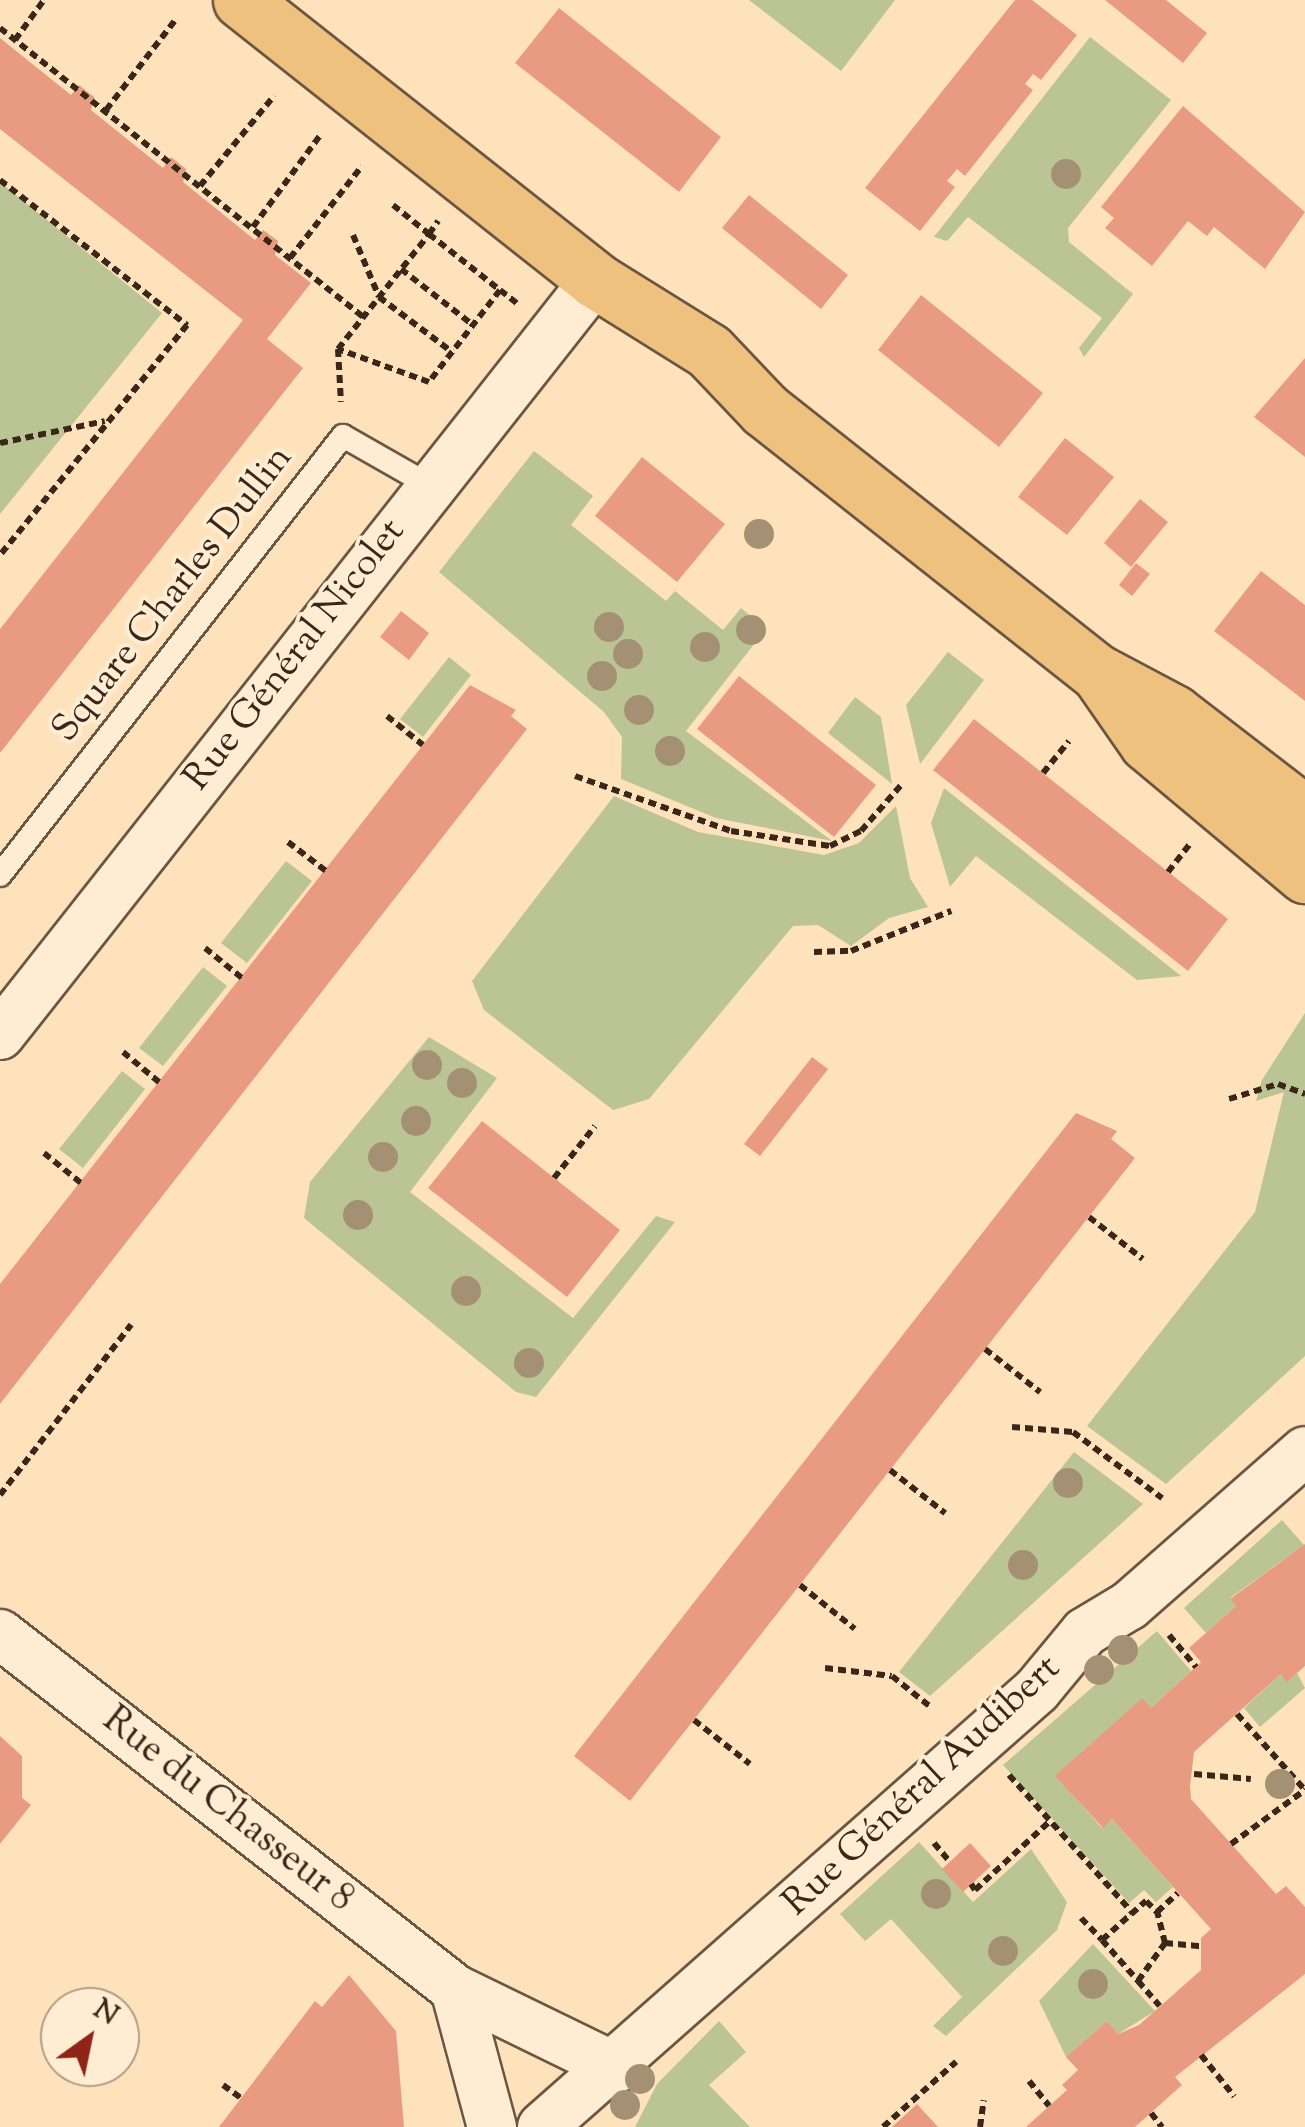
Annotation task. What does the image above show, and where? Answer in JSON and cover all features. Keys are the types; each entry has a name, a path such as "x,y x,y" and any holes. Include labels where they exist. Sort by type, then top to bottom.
{"main road":[{"path":"241,0 595,280 663,315 765,410 1097,672 1174,713 1305,814"},
{"path":"1097,672 1147,742 1305,875"}],"street":[{"name":"Rue Général Nicolet","path":"0,1036 428,485 595,280"},
{"name":"Rue Général Audibert","path":"542,2127 593,2097 1037,1690 1085,1632 1130,1605 1305,1450"},
{"name":"Rue du Chasseur 8","path":"0,1634 593,2097"},
{"path":"455,1989 492,2127"}],"lane":[{"name":"Square Charles Dullin","path":"0,875 343,436 428,485"}],"path":[{"path":"16,40 44,0"},
{"path":"106,110 176,19"},
{"path":"0,28 363,317"},
{"path":"200,186 274,96"},
{"path":"253,227 321,134"},
{"path":"290,258 362,166"},
{"path":"0,180 187,326 0,555"},
{"path":"338,349 429,382 500,290 393,205"},
{"path":"343,436 338,349 428,234"},
{"path":"354,235 379,297 452,352"},
{"path":"401,268 473,325"},
{"path":"0,443 105,422"},
{"path":"387,716 423,745"},
{"path":"1043,773 1069,741"},
{"path":"575,776 730,830 830,846 861,830 902,784"},
{"path":"1168,872 1194,839"},
{"path":"288,842 326,871"},
{"path":"814,952 851,951 951,911"},
{"path":"205,948 242,978"},
{"path":"123,1052 160,1082"},
{"path":"1230,1099 1280,1084 1305,1094"},
{"path":"554,1178 594,1126"},
{"path":"44,1153 81,1183"},
{"path":"1089,1217 1143,1259"},
{"path":"0,1495 131,1325"},
{"path":"985,1349 1040,1392"},
{"path":"1012,1427 1072,1432 1162,1498"},
{"path":"890,1470 946,1513"},
{"path":"800,1585 855,1629"},
{"path":"1162,1626 1196,1666"},
{"path":"825,1668 892,1676 932,1708"},
{"path":"1231,1844 1305,1790 1237,1714"},
{"path":"694,1720 750,1764"},
{"path":"1001,1767 1132,1913"},
{"path":"1194,1774 1251,1779"},
{"path":"970,1884 976,1890 1050,1821"},
{"path":"926,1835 950,1862"},
{"path":"1157,1912 1178,1892"},
{"path":"1102,1940 1146,1900 1157,1912 1165,1942 1138,1981"},
{"path":"1081,1918 1160,2006"},
{"path":"1165,1942 1201,1946"},
{"path":"1201,2054 1234,2096"},
{"path":"883,2127 956,2062"},
{"path":"1029,2081 1049,2106"},
{"path":"223,2085 241,2098"},
{"path":"980,2127 984,2100"},
{"path":"1151,2113 1162,2127"}],"green space":[{"path":"749,0 895,0 841,71"},
{"path":"1090,37 1171,100 1068,228 1069,242 1133,294 1084,357 1079,348 1102,318 968,217 947,241 934,237"},
{"path":"0,182 162,313 0,514"},
{"path":"534,451 593,496 571,525 666,601 675,591 723,630 741,608 766,629 686,731 832,841 716,818 621,779 622,737 604,712 439,572"},
{"path":"948,652 984,680 920,764 906,705"},
{"path":"449,657 471,675 423,737 400,719"},
{"path":"855,697 881,717 892,784 828,733"},
{"path":"944,788 1181,976 1137,980 976,856 950,887 931,823"},
{"path":"614,796 698,832 824,855 859,843 896,806 910,878 928,907 889,918 851,946 818,925 793,926 649,1099 613,1110 484,1010 472,981"},
{"path":"286,861 312,881 247,963 221,943"},
{"path":"203,967 227,986 163,1066 139,1048"},
{"path":"1305,1013 1305,1356 1166,1484 1087,1426 1255,1212 1284,1092 1256,1101 1262,1080"},
{"path":"429,1037 497,1078 410,1192 573,1318 656,1216 675,1222 536,1397 516,1392 304,1218 310,1182"},
{"path":"122,1071 145,1089 83,1168 59,1149"},
{"path":"1074,1452 1143,1504 930,1696 899,1672"},
{"path":"1282,1520 1304,1545 1230,1598 1236,1606 1206,1633 1184,1608"},
{"path":"1157,1631 1191,1671 1151,1708 1141,1699 1056,1776 1102,1828 1112,1819 1173,1887 1156,1902 1144,1890 1129,1903 1003,1765"},
{"path":"1297,1673 1305,1688 1260,1727 1244,1708 1281,1674 1288,1681"},
{"path":"919,1842 973,1902 1031,1849 1067,1902 1057,1930 946,2036 933,2026 962,1997 891,1919 865,1941 840,1914"},
{"path":"1093,1944 1155,2011 1118,2034 1107,2021 1066,2057 1039,2001"},
{"path":"719,2021 746,2052 709,2085 750,2127 635,2127 657,2084"}],"building":[{"path":"1015,0 1032,0 1077,35 1041,80 1033,74 1025,84 1033,90 965,176 957,169 947,181 955,187 920,231 865,188"},
{"path":"1105,0 1166,0 1207,33 1183,63"},
{"path":"559,8 721,137 679,192 515,63"},
{"path":"0,38 71,95 79,85 94,97 91,110 163,168 171,157 186,169 183,182 255,240 263,230 278,241 275,255 311,283 267,339 303,368 0,753 0,629 243,320 0,129"},
{"path":"1183,106 1305,212 1265,269 1214,227 1207,236 1188,221 1152,266 1105,228 1114,218 1101,207"},
{"path":"749,195 848,275 821,309 722,228"},
{"path":"921,295 1043,393 999,447 878,350"},
{"path":"1305,358 1305,457 1254,417"},
{"path":"1065,438 1114,477 1067,535 1018,497"},
{"path":"642,457 725,524 677,582 595,516"},
{"path":"1140,499 1168,522 1131,567 1104,543"},
{"path":"1136,563 1150,574 1132,596 1119,585"},
{"path":"1261,571 1305,605 1305,701 1214,631"},
{"path":"401,611 429,633 409,660 380,637"},
{"path":"739,676 876,785 834,837 697,729"},
{"path":"470,685 516,710 511,716 527,729 0,1404 0,1284"},
{"path":"974,719 1228,919 1188,971 933,770"},
{"path":"812,1057 828,1069 760,1156 744,1144"},
{"path":"1076,1113 1117,1131 1111,1139 1135,1158 630,1801 574,1756"},
{"path":"482,1121 620,1230 567,1297 428,1188"},
{"path":"1305,1544 1305,1666 1287,1682 1281,1674 1194,1752 1190,1786 1191,1799 1276,1894 1286,1886 1305,1907 1305,1974 1175,2077 1182,2085 1135,2127 1026,2127 1067,2090 1062,2085 1078,2070 1066,2057 1107,2021 1118,2034 1139,2025 1201,1970 1201,1938 1211,1929 1112,1819 1103,1828 1055,1776 1142,1698 1151,1708 1201,1662 1189,1648 1236,1606 1230,1599"},
{"path":"0,1736 22,1756 22,1798 31,1805 0,1844"},
{"path":"970,1843 991,1866 963,1892 942,1869"},
{"path":"349,1975 396,2031 404,2127 219,2127 315,2001 322,2007"},
{"path":"917,2104 938,2127 892,2127"}]}
